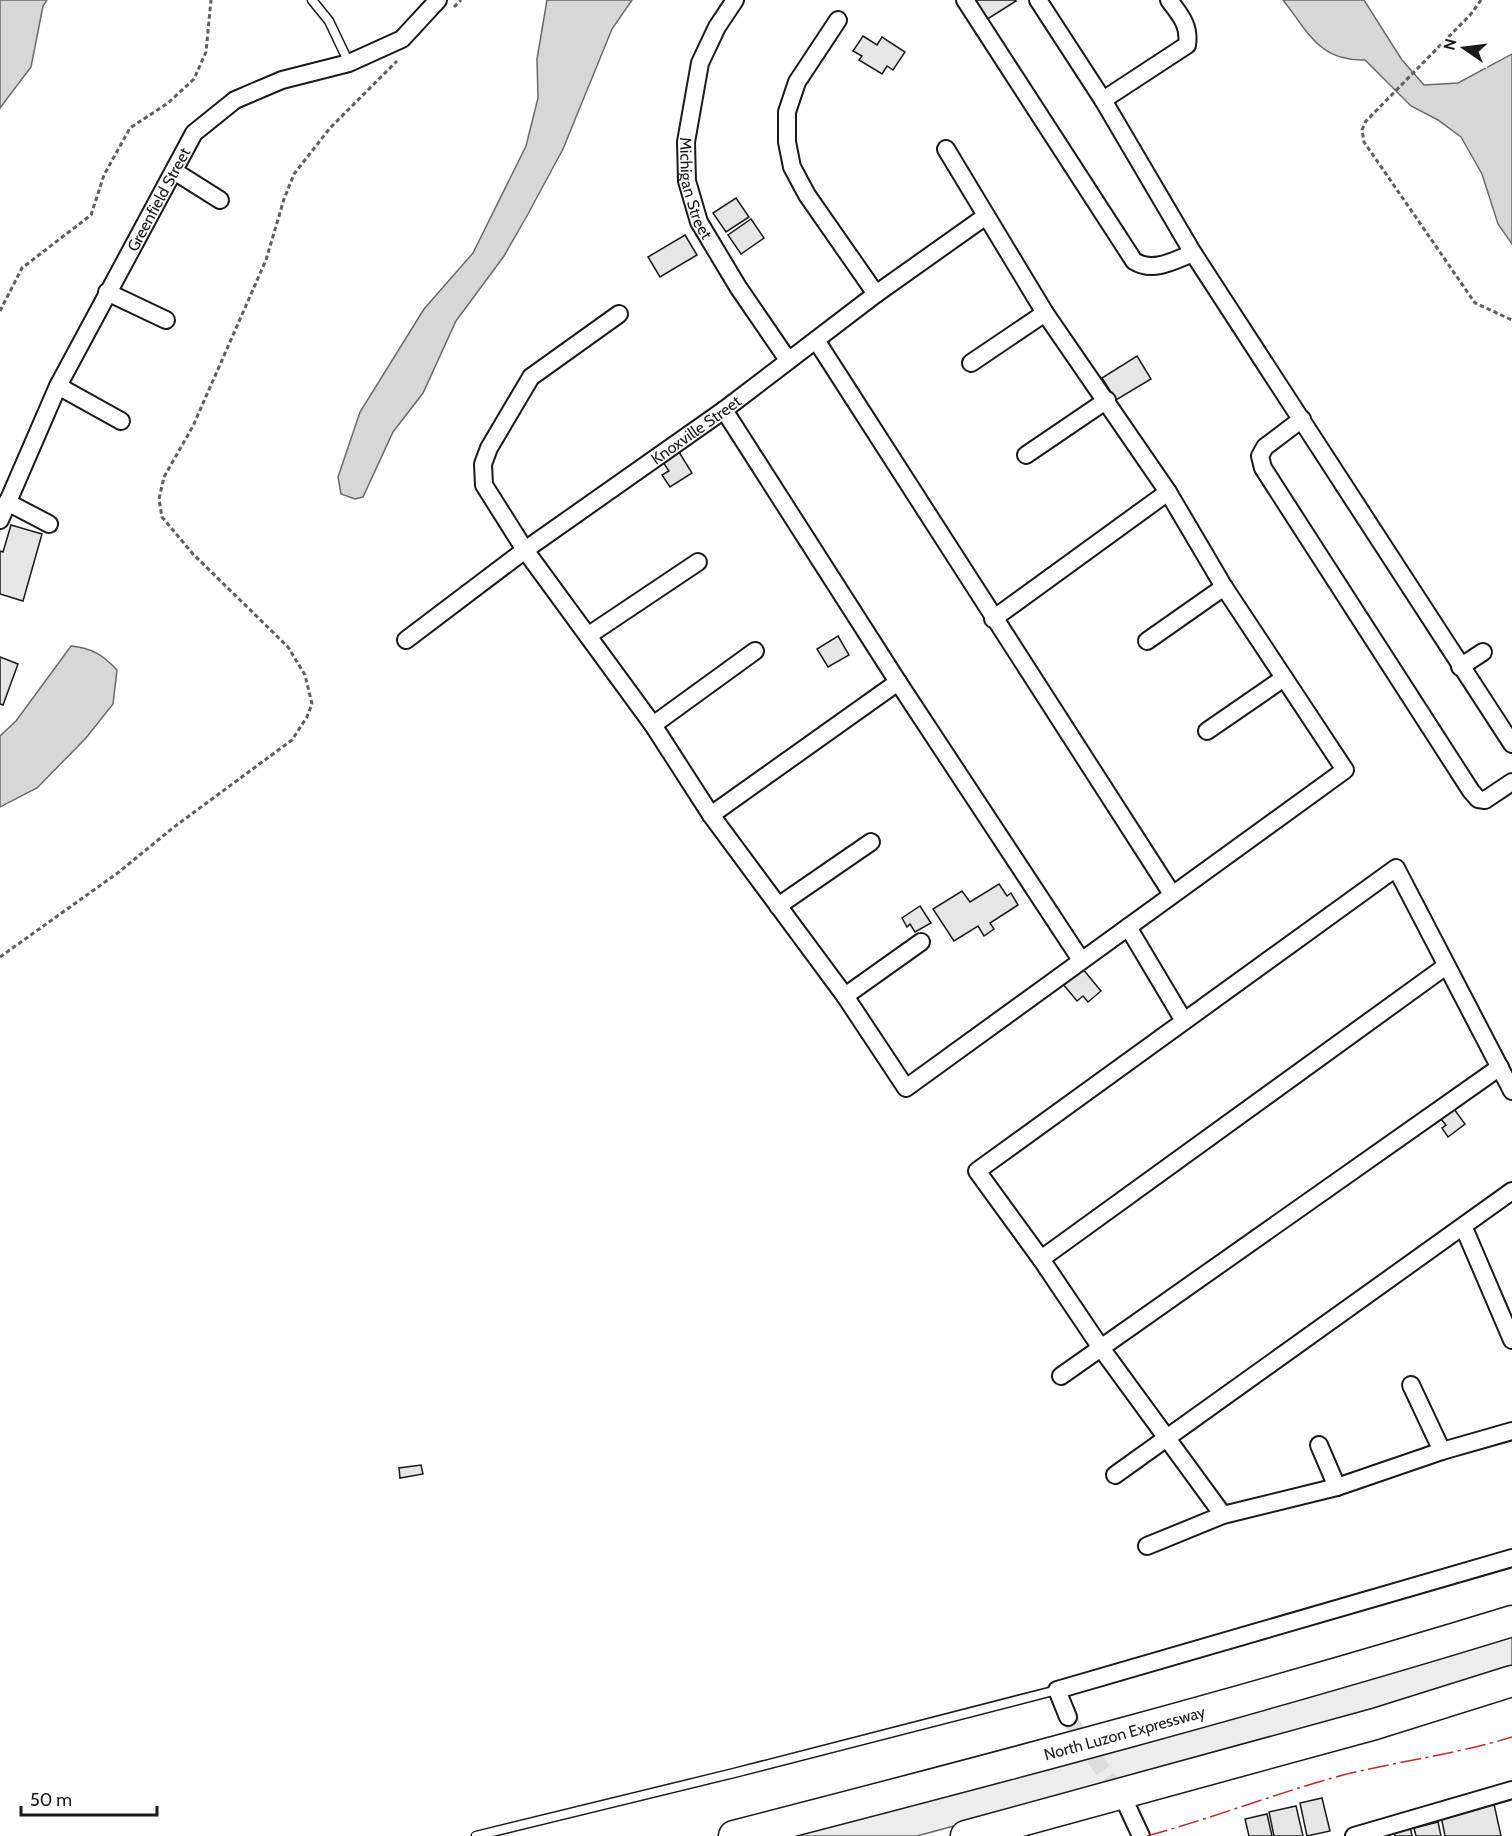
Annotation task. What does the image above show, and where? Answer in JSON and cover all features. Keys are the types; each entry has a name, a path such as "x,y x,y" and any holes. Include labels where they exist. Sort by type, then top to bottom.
{"highway":[{"name":"North Luzon Expressway","path":"734,1836 1364,1667 1512,1621"},
{"path":"966,1836 1375,1724 1512,1681"}],"street":[{"name":"Michigan Street","path":"735,0 717,27 700,63 686,142 687,181 699,222 738,287 788,360"},
{"path":"965,0 1134,261 1143,267 1154,268 1192,254"},
{"path":"1038,0 1103,100 1192,254 1302,419 1460,667 1512,744"},
{"path":"1103,100 1187,45 1189,32 1186,24 1169,0"},
{"name":"Greenfield Street","path":"0,520 58,386 194,133 235,100 282,81 349,63 402,39 443,6"},
{"path":"838,20 797,82 788,112 787,142 792,167 807,195 876,294"},
{"path":"619,314 531,377 489,448 483,465 484,485 525,550 653,725 711,815 845,996 906,1088 1345,770 1224,587 1168,492 1107,400 1045,313 946,149"},
{"path":"174,171 220,200"},
{"name":"Knoxville Street","path":"406,640 525,550 724,410 876,294 986,216"},
{"path":"107,292 166,320"},
{"path":"971,363 1045,313"},
{"path":"816,340 993,619 1172,894"},
{"path":"58,386 121,421"},
{"path":"1026,455 1107,400"},
{"path":"724,410 898,682 1081,960"},
{"path":"1302,419 1265,447 1260,456 1263,468 1471,791 1478,799 1485,800 1512,782"},
{"path":"993,619 1168,492"},
{"path":"7,502 49,524"},
{"path":"589,635 698,562"},
{"path":"1147,641 1224,587"},
{"path":"653,725 755,651"},
{"path":"1460,667 1483,652"},
{"path":"1207,731 1284,678"},
{"path":"711,815 898,682"},
{"path":"778,906 871,842"},
{"path":"1223,1515 1101,1348 1041,1259 977,1171 1396,868 1512,1091"},
{"path":"1128,927 1184,1021"},
{"path":"845,996 921,942"},
{"path":"1041,1259 1446,966"},
{"path":"1061,1377 1500,1067"},
{"path":"1115,1475 1464,1228 1512,1191"},
{"path":"1464,1228 1512,1340"},
{"path":"1411,1385 1442,1451"},
{"path":"1147,1546 1223,1515 1337,1486 1442,1451 1512,1431"},
{"path":"1319,1445 1337,1486"},
{"path":"1068,1717 1056,1689 1512,1558"},
{"path":"1354,1836 1512,1790"},
{"path":"1128,1808 1141,1836"}],"lane":[{"path":"312,0 329,21 349,63"},
{"path":"476,1836 734,1773 1056,1689"}],"path":[{"path":"0,311 22,268 91,214 104,175 130,128 168,103 194,79 206,52 211,0"},
{"path":"443,6 461,0"},
{"path":"1481,0 1471,14 1366,121 1362,130 1364,142 1475,303 1512,320"},
{"path":"0,957 119,872 174,827 292,740 307,717 312,704 305,675 288,647 193,554 162,517 159,499 164,477 193,426 266,260 294,174 330,128 403,56"}],"shaded area":[{"path":"0,0 47,0 43,6 31,67 0,108"},
{"path":"547,0 632,0 612,29 563,149 528,214 504,256 456,321 423,393 393,432 363,497 355,499 341,494 338,477 360,412 424,309 473,253 526,146 538,98 537,59"},
{"path":"1283,0 1364,0 1402,60 1424,85 1458,83 1512,54 1512,244 1498,224 1482,174 1461,137 1438,120 1411,106 1365,60 1336,56 1316,43"},
{"path":"71,646 97,653 117,670 113,704 86,738 37,788 0,807 0,736 16,721"},
{"path":"1512,1631 1512,1669 1275,1739 917,1836 777,1836"}],"building":[{"path":"974,0 1015,0 1016,1 986,20"},
{"path":"863,36 877,45 882,37 905,52 893,70 887,66 882,74 859,60 862,56 853,51"},
{"path":"736,198 749,217 726,232 713,213"},
{"path":"751,219 764,238 741,254 728,235"},
{"path":"685,235 697,255 660,277 648,257"},
{"path":"1137,356 1151,379 1116,400 1102,378"},
{"path":"679,452 692,473 670,487 662,475 669,471 663,462"},
{"path":"11,525 42,534 23,601 0,594 0,551 3,552"},
{"path":"838,636 849,655 828,667 817,649"},
{"path":"0,657 18,664 3,705 0,704"},
{"path":"999,884 1007,896 1011,893 1018,905 990,923 994,929 984,936 978,926 954,941 933,909 962,891 970,902"},
{"path":"920,906 931,923 915,932 910,924 907,927 902,918"},
{"path":"1082,968 1101,991 1088,1002 1083,996 1077,1001 1063,984"},
{"path":"1454,1109 1465,1124 1448,1137 1442,1128 1446,1125 1441,1119"},
{"path":"421,1465 423,1474 400,1478 399,1468"},
{"path":"1322,1798 1330,1831 1307,1836 1300,1803"},
{"path":"1494,1804 1501,1836 1445,1836 1441,1816"},
{"path":"1296,1806 1303,1836 1274,1836 1269,1812"},
{"path":"1267,1814 1272,1836 1249,1836 1245,1819"},
{"path":"1438,1822 1441,1836 1416,1836 1414,1828"},
{"path":"1410,1826 1412,1836 1395,1836 1394,1830"}],"tunnel":[{"path":"1068,1717 1122,1800"}],"power":[{"path":"1147,1836 1343,1775 1512,1737"}]}
